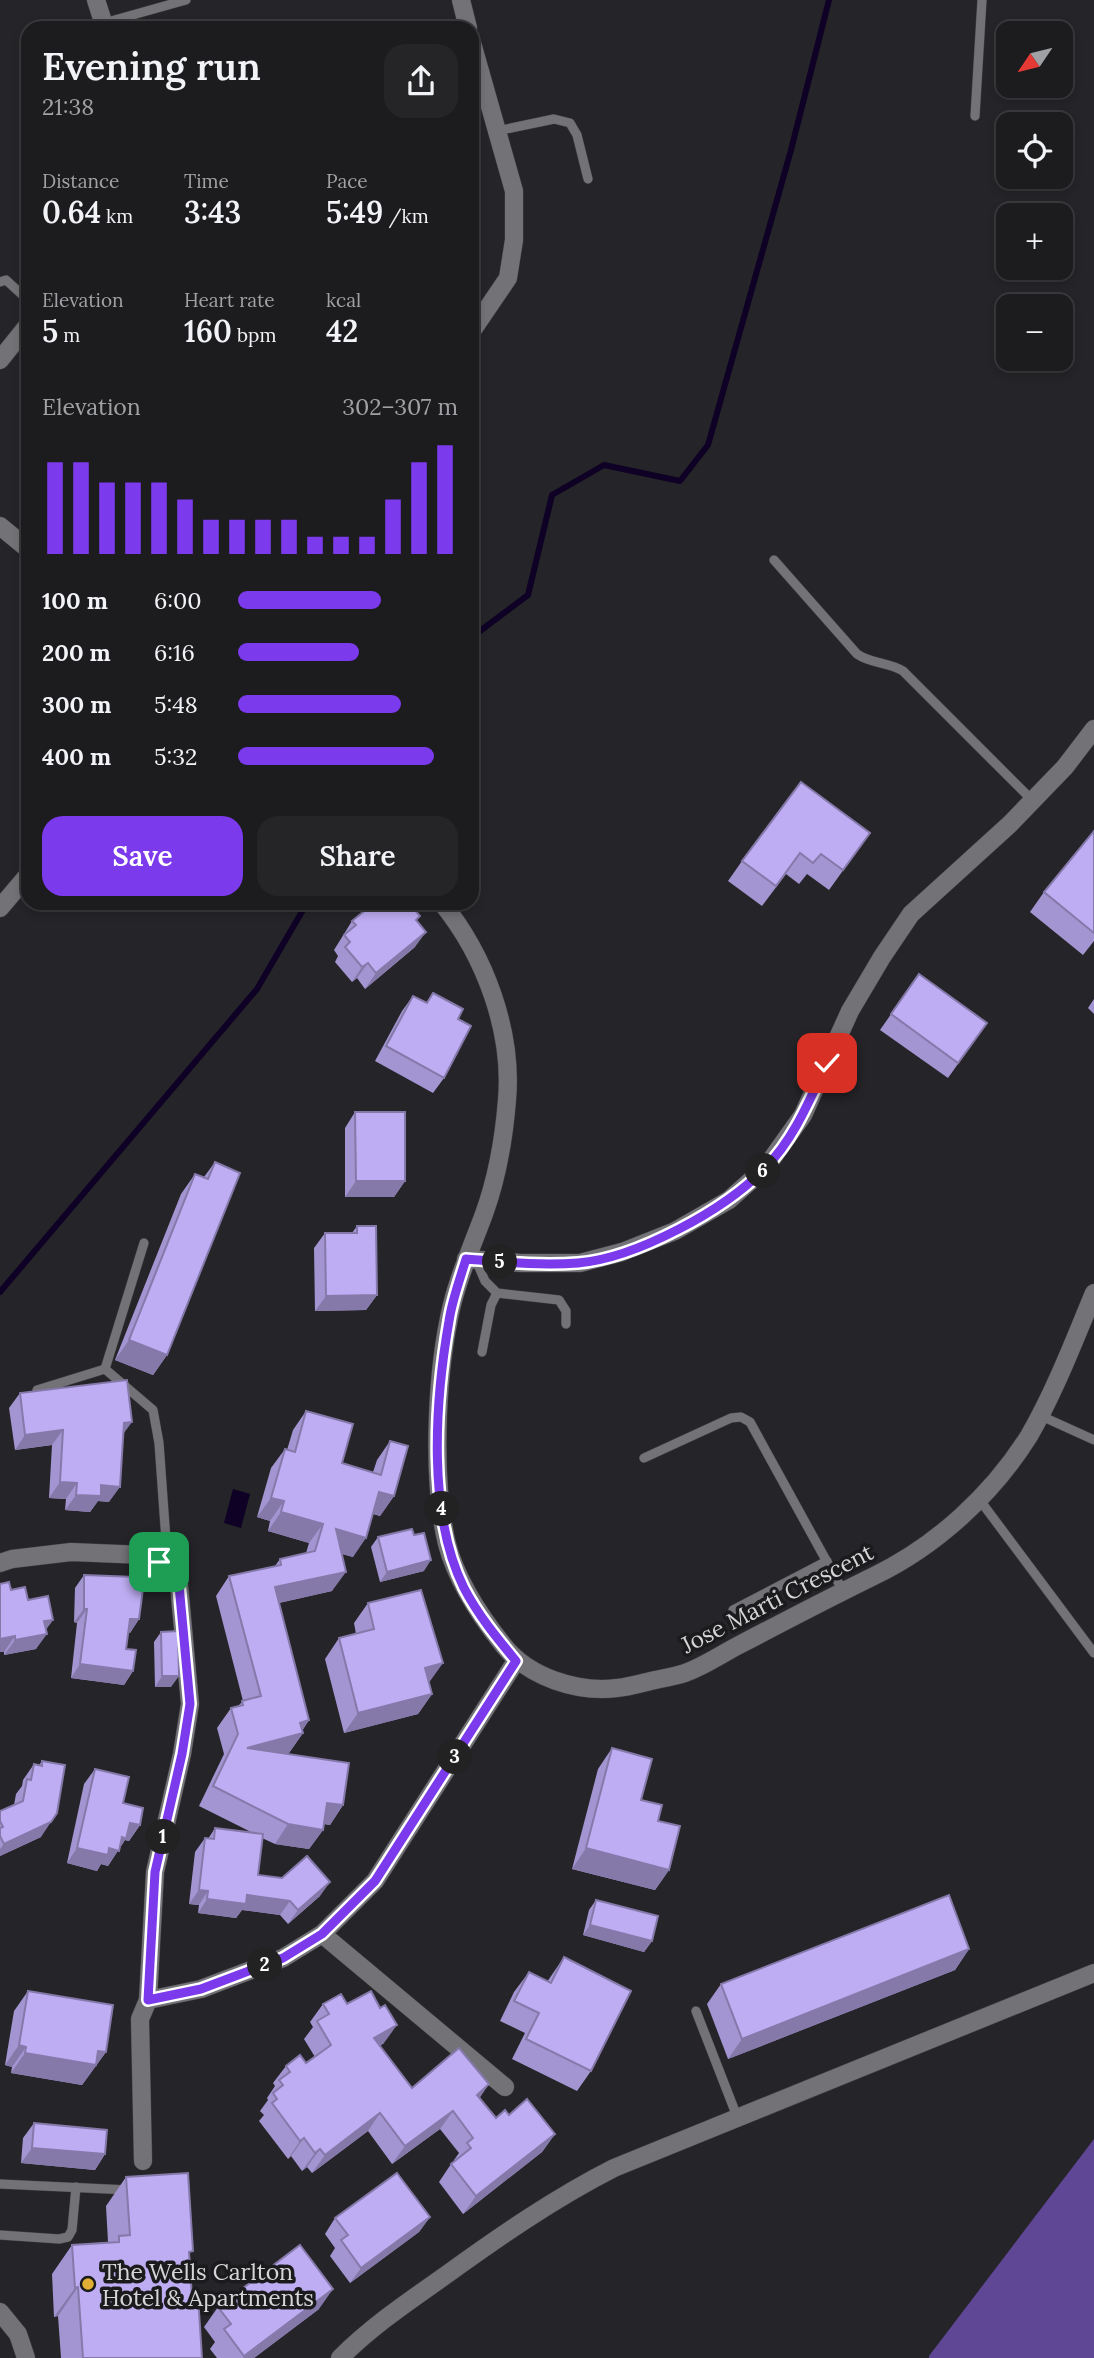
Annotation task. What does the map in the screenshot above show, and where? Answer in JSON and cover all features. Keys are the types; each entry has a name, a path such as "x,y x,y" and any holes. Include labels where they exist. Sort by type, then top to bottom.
{"street":[{"path":"96,0 102,21"},
{"path":"461,0 466,21"},
{"path":"479,68 514,191 514,240 508,278 479,321"},
{"path":"0,360 21,334"},
{"path":"0,526 21,543"},
{"path":"471,1260 521,1264 580,1263 622,1252 675,1231 729,1200 766,1167 803,1115 850,1011 911,914 1065,767 1094,729"},
{"path":"0,908 21,883"},
{"name":"Jose Marti Crescent","path":"446,910 469,945 491,989 505,1043 508,1097 500,1156 471,1260 449,1319 439,1404 438,1488 447,1546 464,1587 483,1621 516,1661 566,1685 592,1689 617,1688 685,1673 891,1568 961,1517 979,1499 1028,1437 1056,1382 1094,1293"},
{"path":"0,1563 12,1559 71,1552 144,1555 169,1570 179,1585 190,1704 182,1754 155,1872 148,2000 139,2019 143,2166"},
{"path":"148,2000 201,1989 260,1967 283,1958 322,1934 375,1881 516,1661"},
{"path":"322,1934 505,2087"},
{"path":"340,2358 369,2329 546,2206 614,2168 1094,1973"},
{"path":"0,2312 19,2334 26,2358"}],"lane":[{"path":"120,21 186,0"},
{"path":"975,116 982,0"},
{"path":"497,131 554,119 570,123 577,135 588,179"},
{"path":"0,282 6,281 21,294"},
{"path":"774,560 857,654 866,660 895,666 903,671 1032,800"},
{"path":"106,1369 144,1243"},
{"path":"471,1260 497,1293 559,1300 566,1311 566,1324"},
{"path":"482,1352 491,1305 497,1293"},
{"path":"37,1390 106,1369"},
{"path":"106,1369 153,1410 159,1443 169,1570"},
{"path":"1039,1415 1094,1440"},
{"path":"644,1458 730,1418 741,1417 750,1422 843,1591"},
{"path":"979,1499 1094,1653"},
{"path":"733,1610 827,1561"},
{"path":"696,2011 738,2119"},
{"path":"0,2184 144,2190"},
{"path":"0,2235 59,2239 68,2237 72,2230 76,2187"}],"shaded area":[{"path":"233,1489 250,1494 241,1528 224,1523"},
{"path":"1094,2139 1094,2358 929,2358 929,2356"}],"building":[{"path":"801,782 870,833 843,870 821,854 813,863 800,853 776,886 742,861"},
{"path":"1094,831 1094,933 1044,892"},
{"path":"365,910 415,910 420,916 416,920 426,932 376,973 368,963 362,967 345,947 350,942 344,935 356,925 352,921"},
{"path":"919,974 987,1023 958,1063 891,1014"},
{"path":"433,993 463,1009 458,1019 471,1026 444,1078 386,1046 413,996 427,1003"},
{"path":"355,1112 405,1112 405,1181 356,1181"},
{"path":"215,1162 240,1173 167,1355 129,1340 195,1174 208,1179"},
{"path":"357,1226 376,1226 377,1295 326,1296 325,1233 357,1233"},
{"path":"127,1380 132,1422 124,1423 120,1487 101,1485 101,1496 76,1495 77,1483 60,1482 63,1430 25,1435 20,1393"},
{"path":"306,1411 353,1424 342,1463 381,1475 390,1441 408,1446 394,1496 379,1492 366,1538 336,1529 346,1572 275,1587 309,1720 300,1723 303,1733 247,1748 349,1763 343,1805 327,1803 323,1830 288,1824 213,1786 238,1734 231,1708 243,1705 242,1701 261,1696 229,1576 281,1565 280,1559 315,1551 323,1524 281,1512 284,1501 271,1498 285,1449 295,1452"},
{"path":"412,1529 414,1535 424,1533 431,1560 387,1572 378,1537"},
{"path":"84,1575 135,1577 135,1589 143,1589 139,1619 130,1619 126,1649 136,1650 133,1671 80,1664 87,1609 84,1609"},
{"path":"9,1582 11,1590 25,1587 28,1600 48,1596 53,1620 44,1621 47,1634 15,1640 15,1636 0,1639 0,1584"},
{"path":"421,1590 443,1663 425,1668 432,1694 358,1713 339,1638 374,1629 368,1603"},
{"path":"178,1631 179,1676 162,1676 161,1632"},
{"path":"612,1748 652,1759 641,1800 662,1805 658,1821 680,1826 669,1870 586,1848"},
{"path":"42,1761 65,1765 57,1813 51,1822 4,1844 0,1836 0,1828 3,1827 0,1811 23,1801 27,1779 31,1780 34,1764 42,1766"},
{"path":"95,1769 129,1777 123,1803 143,1808 140,1825 130,1823 126,1839 122,1837 119,1851 109,1848 108,1855 77,1848"},
{"path":"215,1828 263,1834 258,1875 282,1878 307,1856 330,1882 298,1910 290,1901 247,1895 246,1904 207,1899 208,1891 199,1890 205,1838 214,1839"},
{"path":"949,1895 969,1949 742,2039 721,1984"},
{"path":"596,1900 658,1916 652,1941 590,1925"},
{"path":"564,1957 631,1991 591,2071 526,2039 539,2013 514,2001 529,1972 551,1983"},
{"path":"28,1991 113,2005 106,2052 98,2051 96,2065 25,2053 26,2047 19,2045"},
{"path":"371,1991 380,2008 385,2005 397,2025 374,2038 412,2088 459,2048 489,2084 477,2095 496,2118 505,2110 509,2115 527,2099 555,2134 476,2196 451,2164 471,2148 467,2143 473,2138 453,2111 405,2146 380,2113 325,2155 320,2149 315,2153 304,2138 300,2141 272,2103 277,2099 273,2093 283,2085 279,2080 290,2072 286,2066 300,2055 306,2063 331,2045 317,2021 329,2014 323,2004 341,1994 347,2004"},
{"path":"34,2123 107,2130 105,2154 32,2148"},
{"path":"188,2173 193,2251 189,2252 192,2297 198,2296 202,2358 83,2358 72,2245 119,2242 119,2236 130,2235 126,2177"},
{"path":"397,2173 430,2217 361,2268 341,2240 348,2235 335,2218"},
{"path":"300,2245 333,2289 244,2356 224,2329 231,2324 218,2307"}],"waterway":[{"path":"479,632 528,595 552,495 604,465 680,481 708,445 791,150 829,0"},
{"path":"0,1292 257,989 303,910"}],"place":[{"name":"The Wells Carlton Hotel & Apartments","path":"88,2284"}],"route":[{"path":"159,1562 169,1570 179,1585 190,1704 182,1754 155,1872 148,2000 201,1989 283,1958 322,1934 375,1881 516,1661 483,1621 464,1587 447,1546 438,1488 439,1404 449,1319 466,1259 521,1264 580,1263 622,1252 675,1231 729,1200 766,1167 803,1115 827,1063"}]}
